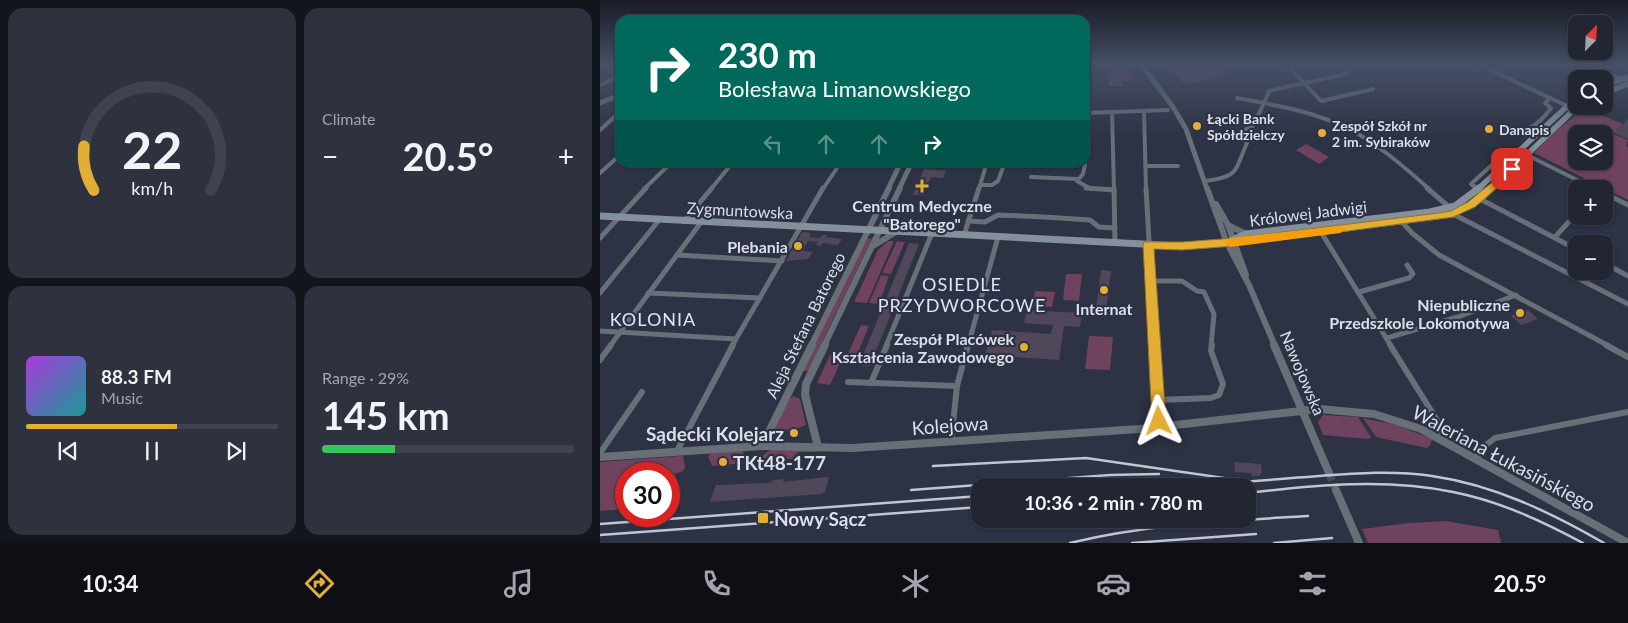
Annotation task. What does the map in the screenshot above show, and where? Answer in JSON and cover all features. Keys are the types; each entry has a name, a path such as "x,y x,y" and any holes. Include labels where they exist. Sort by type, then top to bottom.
{"main road":[{"name":"Królowej Jadwigi","path":"998,237 1182,246 1232,241 1307,226 1448,208 1459,203 1478,189 1567,106"},
{"name":"Królowej Jadwigi","path":"1247,238 1321,232 1453,214 1480,198 1568,115"},
{"name":"Zygmuntowska","path":"600,216 998,237"}],"street":[{"name":"Nawojowska","path":"1160,89 1186,129 1205,181 1329,473"},
{"path":"1272,89 1269,90 1266,102 1320,115 1375,142 1448,208"},
{"path":"1311,89 1321,101 1325,101 1372,89"},
{"path":"1532,89 1567,106"},
{"path":"600,103 615,96"},
{"path":"1205,181 1223,179 1233,174 1247,143 1240,132 1253,126 1264,103 1237,98"},
{"path":"1504,130 1518,133 1529,130 1550,108 1545,102 1550,98"},
{"path":"1090,113 1168,110"},
{"path":"1144,112 1148,245 1160,427"},
{"path":"1112,113 1115,243"},
{"path":"600,130 615,116"},
{"path":"1488,191 1478,189 1471,184 1506,152"},
{"path":"1527,155 1578,180"},
{"path":"600,173 615,160"},
{"path":"1147,166 1178,166"},
{"path":"600,238 638,195 667,167"},
{"path":"684,221 729,167"},
{"path":"677,451 736,339 801,226 838,167"},
{"name":"Aleja Stefana Batorego","path":"762,446 899,167"},
{"name":"Aleja Stefana Batorego","path":"818,447 805,395 806,384 910,167"},
{"path":"964,235 986,167"},
{"path":"980,185 995,186 998,184 1003,167"},
{"path":"1078,179 1085,167"},
{"path":"1031,177 1078,179"},
{"path":"1078,179 1077,181 1084,188 1114,190"},
{"path":"1478,189 1480,198 1568,244"},
{"path":"1613,198 1628,205"},
{"name":"Nawojowska","path":"1213,199 1228,225 1232,241 1239,253 1249,285"},
{"path":"1453,214 1628,304"},
{"path":"968,220 984,222 998,215 1044,217 1090,220 1099,227 1115,228"},
{"path":"1397,216 1417,239 1433,251 1628,357"},
{"path":"600,293 660,219"},
{"path":"600,360 702,222"},
{"path":"1555,237 1568,223"},
{"path":"1321,232 1333,224"},
{"path":"1228,225 1247,238 1239,253"},
{"path":"1307,226 1321,232 1359,292 1437,420 1437,436"},
{"path":"870,249 885,237 900,231"},
{"path":"870,383 932,233"},
{"path":"951,442 957,386 998,237"},
{"path":"677,255 782,262"},
{"path":"1359,292 1410,278 1413,274 1407,265"},
{"path":"1613,268 1628,276"},
{"path":"1150,281 1182,281 1197,292 1204,292 1214,314 1211,351 1223,384 1219,393 1211,398 1158,400"},
{"path":"648,293 760,298"},
{"path":"1387,338 1458,317 1511,299 1516,295"},
{"path":"600,331 736,339"},
{"path":"848,382 957,386"},
{"path":"600,455 642,392"},
{"name":"Kolejowa","path":"600,455 762,446 853,448 951,442 1160,427 1302,410"},
{"name":"Waleriana Łukasińskiego","path":"1302,410 1343,410 1374,414 1405,423 1437,436 1628,543"},
{"path":"1477,458 1481,449 1495,438 1628,412"},
{"path":"1336,490 1359,543"}],"shaded area":[{"path":"1576,115 1602,115 1623,124 1613,134 1613,125 1568,125 1568,170 1534,153 1556,131"},
{"path":"1613,134 1628,140 1626,146 1628,147 1628,200 1613,192 1613,180 1588,180 1568,170 1613,170"},
{"path":"1306,144 1329,157 1319,164 1296,150"},
{"path":"866,238 872,239 808,371 802,371"},
{"path":"888,241 894,241 867,303 854,302 878,250"},
{"path":"897,241 905,242 891,274 882,273"},
{"path":"1066,274 1082,274 1079,301 1063,300"},
{"path":"881,275 889,276 879,304 869,303"},
{"path":"1035,291 1055,292 1052,307 1032,306"},
{"path":"862,325 869,326 854,362 845,360 860,327"},
{"path":"1089,336 1113,337 1110,370 1085,369"},
{"path":"831,353 841,361 830,385 817,383"},
{"path":"793,396 800,399 806,425 796,429 775,431 774,429 788,401"},
{"path":"1323,415 1358,417 1371,437 1369,439 1323,435 1318,422"},
{"path":"1363,418 1396,425 1432,439 1431,444 1427,448 1376,437"},
{"path":"782,449 829,452 798,452 791,459 765,461 762,458 764,454 772,450"},
{"path":"742,451 745,455 744,459 734,464 712,466 708,457 711,453"},
{"path":"683,456 685,467 680,472 680,462 615,462 615,510 600,511 600,462"},
{"path":"1446,521 1498,530 1501,543 1368,543 1362,529 1408,523"}],"building":[{"path":"1628,119 1628,139 1614,133"},
{"name":"Centrum Medyczne \"Batorego\"","path":"924,169 946,171 943,178 931,177 923,195 913,195"},
{"path":"802,232 811,233 809,237 820,238 822,235 827,235 826,237 842,239 838,245 823,243 821,246 816,245 818,242 808,241 802,251 813,252 808,259 786,261"},
{"path":"909,243 919,244 870,366 859,365"},
{"name":"Internat","path":"1101,270 1111,271 1106,310 1096,309"},
{"name":"Zespół Placówek Kształcenia Zawodowego","path":"1027,310 1082,313 1080,327 1064,326 1059,360 985,355 992,330 1051,334 1053,325 1024,323"},
{"name":"Niepubliczne Przedszkole Lokomotywa","path":"1528,310 1538,319 1521,325 1511,316"},
{"path":"1234,462 1261,464 1262,473 1260,473 1260,476 1252,476 1251,473 1235,472"},
{"path":"829,478 825,492 821,494 710,502 716,485 767,483 773,480 784,479 783,482"}],"tunnel":[{"path":"1329,473 1336,490"}],"railway":[{"path":"933,466 1086,458 1224,478"},
{"path":"1256,481 1362,473 1414,474 1455,480 1521,501 1604,543"},
{"path":"911,490 1110,475 1159,474"},
{"path":"1256,492 1350,484 1402,485 1428,488 1470,496 1504,506 1583,543"},
{"path":"600,524 971,497"},
{"path":"600,535 971,508"},
{"path":"1070,543 1158,527 1308,516"},
{"path":"1132,543 1256,534"},
{"path":"1274,543 1332,538"}],"slow traffic":[{"path":"1230,242 1340,229"}],"place":[{"name":"Łącki Bank Spółdzielczy","path":"1197,126"},
{"name":"Danapis","path":"1489,129"},
{"name":"Zespół Szkół nr 2 im. Sybiraków","path":"1322,133"},
{"name":"Centrum Medyczne \"Batorego\"","path":"922,186"},
{"name":"Plebania","path":"798,246"},
{"name":"Internat","path":"1104,290"},
{"name":"Niepubliczne Przedszkole Lokomotywa","path":"1520,313"},
{"name":"Zespół Placówek Kształcenia Zawodowego","path":"1024,347"},
{"name":"Sądecki Kolejarz","path":"794,433"},
{"name":"TKt48-177","path":"723,462"},
{"name":"Nowy Sącz","path":"763,518"}],"district":[{"name":"OSIEDLE PRZYDWORCOWE","path":"962,294"},
{"name":"KOLONIA","path":"653,319"}],"route":[{"path":"1159,421 1148,245 1182,246 1235,242 1439,217 1462,210 1480,198 1512,169"}]}
